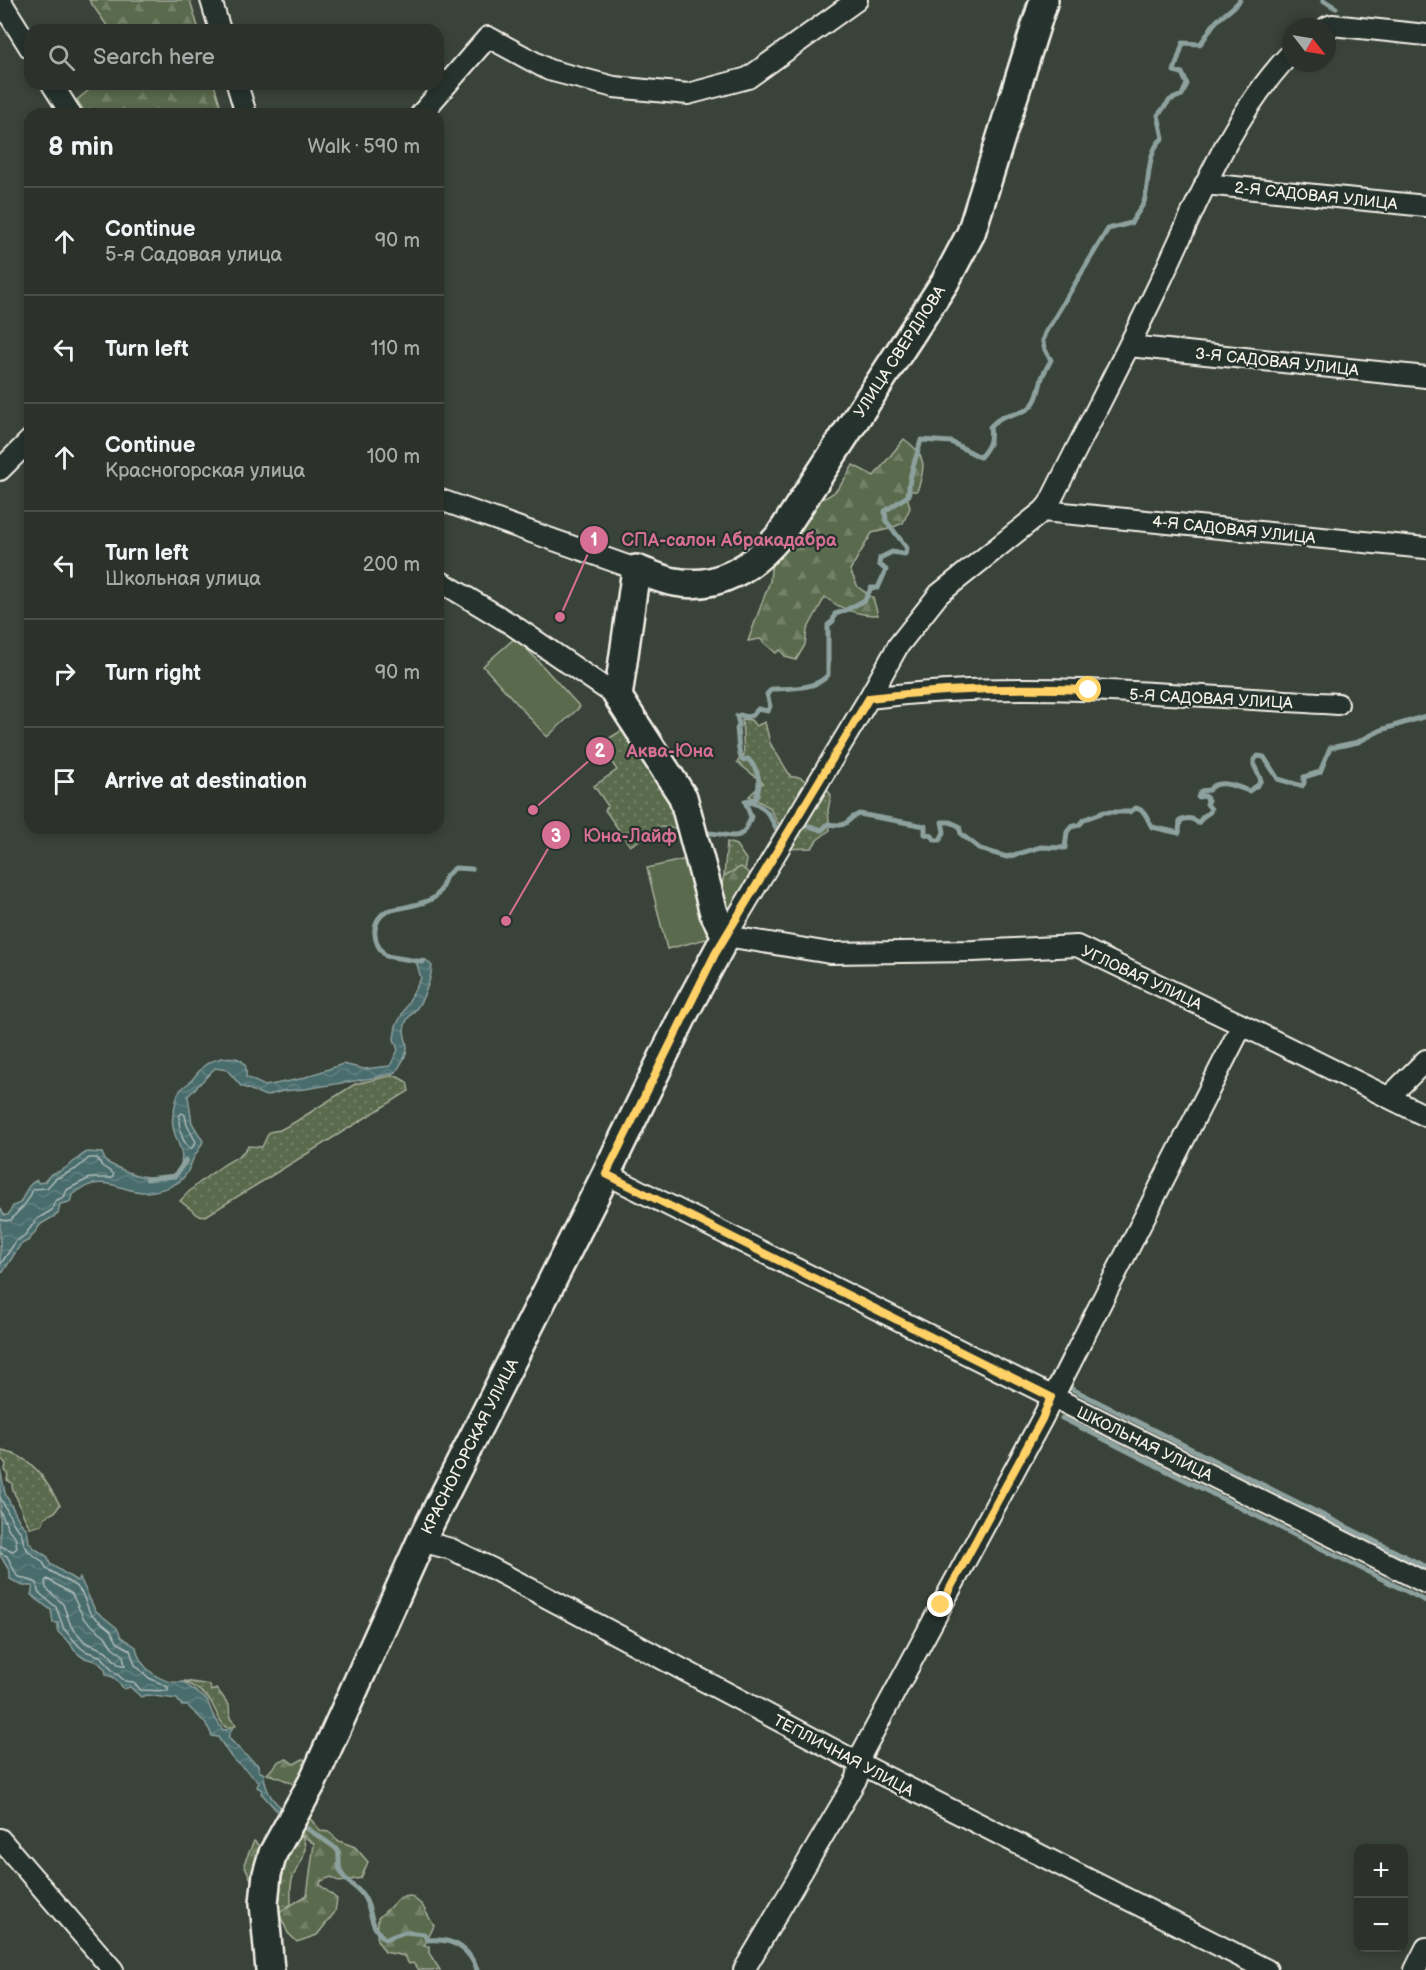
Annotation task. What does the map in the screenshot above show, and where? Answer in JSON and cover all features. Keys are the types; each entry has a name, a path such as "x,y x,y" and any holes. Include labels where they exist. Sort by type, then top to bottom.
{"street":[{"path":"0,0 24,38"},
{"path":"211,0 218,24"},
{"path":"444,88 488,37 549,70 614,87 688,94 748,78 857,0"},
{"name":"УЛИЦА СВЕРДЛОВА","path":"636,569 674,582 706,584 734,574 766,552 780,535 945,282 971,233 1044,0"},
{"path":"1336,27 1426,34"},
{"path":"726,936 898,646 939,594 1049,504 1129,346 1205,184 1253,98 1282,62"},
{"path":"56,90 67,108"},
{"path":"239,90 244,108"},
{"path":"426,108 442,90"},
{"name":"2-Я САДОВАЯ УЛИЦА","path":"1205,184 1426,206"},
{"name":"3-Я САДОВАЯ УЛИЦА","path":"1129,346 1426,377"},
{"path":"0,470 24,446"},
{"path":"444,501 636,569 618,697"},
{"name":"4-Я САДОВАЯ УЛИЦА","path":"1043,511 1426,548"},
{"path":"444,584 511,624 618,697 683,797 714,913 726,936"},
{"name":"5-Я САДОВАЯ УЛИЦА","path":"869,698 914,692 1053,688 1338,704"},
{"name":"УГЛОВАЯ УЛИЦА","path":"726,936 830,953 973,951 1077,946 1426,1116"},
{"name":"КРАСНОГОРСКАЯ УЛИЦА","path":"270,1970 264,1903 267,1874 273,1853 312,1783 421,1541 686,1010 726,936"},
{"path":"744,1970 857,1778 862,1753 1042,1419 1051,1397 1242,1025"},
{"path":"1389,1098 1426,1060"},
{"name":"ШКОЛЬНАЯ УЛИЦА","path":"606,1174 1426,1583"},
{"name":"ТЕПЛИЧНАЯ УЛИЦА","path":"421,1541 451,1549 493,1569 859,1763 1267,1970"},
{"path":"0,1839 113,1970"},
{"path":"1415,1970 1426,1948"}],"green space":[{"path":"89,0 190,0 197,24 106,24"},
{"path":"89,90 216,90 221,108 82,108 77,100"},
{"path":"904,439 921,456 923,468 917,491 906,491 910,508 903,523 872,533 850,570 858,587 873,598 878,615 850,611 825,597 807,630 805,645 796,660 786,657 780,650 776,653 760,639 748,641 770,581 772,559 800,501 819,500 833,493 853,465 874,476"},
{"path":"516,637 580,707 547,737 483,666"},
{"path":"742,719 751,720 756,726 765,722 770,743 791,777 799,777 811,784 783,832 769,807 749,796 763,783 737,762 744,755"},
{"path":"624,729 681,816 686,829 660,827 630,846 605,810 608,806 594,786 617,770 600,744"},
{"path":"823,785 831,795 828,810 830,830 817,840 812,848 783,849"},
{"path":"727,842 736,845 747,861 743,878 726,889 724,876"},
{"path":"691,858 710,938 667,949 647,868"},
{"path":"741,867 754,880 727,925 717,903 724,876"},
{"path":"394,1075 407,1082 409,1091 206,1216 198,1215 180,1201 200,1182 248,1146 262,1147 269,1132 280,1130 295,1122 355,1084"},
{"path":"2,1451 30,1463 43,1478 60,1505 55,1512 45,1517 42,1525 31,1528 26,1521 13,1491 12,1483 7,1480 8,1475 5,1470 6,1464 2,1459"},
{"path":"184,1681 210,1685 211,1691 217,1689 229,1705 230,1718 236,1725 225,1727 209,1699"},
{"path":"287,1759 294,1764 303,1759 309,1763 300,1787 267,1774 279,1761"},
{"path":"304,1812 321,1831 329,1832 339,1841 355,1847 368,1862 361,1878 340,1882 331,1877 321,1881 320,1885 337,1899 335,1912 317,1935 297,1942 288,1933 279,1913 307,1895 314,1844 302,1835"},
{"path":"302,1835 305,1849 292,1880 291,1904 279,1913 283,1871 290,1852"},
{"path":"254,1841 268,1855 255,1888 244,1864"},
{"path":"411,1896 422,1905 434,1926 424,1946 429,1946 429,1953 440,1970 418,1970 413,1963 409,1964 404,1956 385,1952 377,1940 378,1918 401,1897"}],"water":[{"path":"426,960 432,966 430,977 422,1000 405,1024 407,1050 396,1072 378,1077 283,1091 266,1096 241,1086 227,1070 215,1068 188,1096 192,1123 203,1141 188,1171 180,1181 149,1192 100,1183 82,1189 72,1195 70,1202 60,1204 58,1214 41,1224 29,1240 20,1245 3,1272 0,1273 0,1207 4,1215 8,1215 13,1206 20,1203 33,1182 37,1180 38,1183 44,1182 51,1174 66,1168 87,1152 102,1153 106,1162 139,1176 175,1176 182,1159 173,1124 177,1096 209,1062 221,1058 239,1059 246,1068 246,1077 265,1086 300,1079 343,1064 364,1069 390,1066 398,1050 394,1039 396,1026 421,978 416,961"},
{"path":"0,1469 5,1493 20,1522 27,1529 29,1542 34,1548 48,1557 50,1564 77,1581 80,1578 95,1610 117,1628 121,1637 136,1647 142,1662 153,1674 167,1681 183,1682 207,1700 223,1730 232,1729 228,1737 258,1765 259,1771 264,1774 266,1787 272,1797 289,1814 278,1812 261,1793 262,1790 257,1787 259,1782 231,1757 218,1737 212,1736 205,1723 188,1706 182,1706 177,1699 146,1695 141,1697 130,1687 124,1689 113,1677 106,1675 105,1669 98,1662 82,1657 58,1632 58,1623 53,1623 51,1610 31,1595 33,1586 23,1586 10,1579 10,1572 0,1555"}],"waterway":[{"path":"1000,96 1029,0"},
{"path":"745,801 755,799 759,783 752,763 748,759 742,760 740,756 737,716 747,717 753,715 758,709 768,711 770,706 767,694 772,689 809,686 823,680 828,675 828,625 833,621 835,614 865,600 871,588 878,588 886,570 879,564 880,558 892,552 905,554 907,548 886,521 885,511 909,495 911,475 921,440 951,442 980,457 989,444 990,427 1000,418 1019,413 1032,405 1051,360 1043,345 1045,332 1108,229 1131,223 1144,202 1151,159 1163,138 1158,115 1170,100 1182,95 1187,84 1182,73 1174,71 1183,43 1200,44 1212,26 1240,0"},
{"path":"1323,0 1336,8"},
{"path":"799,826 822,830 828,824 844,824 859,814 925,826 925,834 932,836 935,840 940,840 944,832 942,822 950,822 959,826 961,834 980,849 1007,857 1041,847 1065,848 1067,832 1071,827 1104,812 1129,812 1136,808 1140,809 1152,827 1179,833 1180,821 1190,819 1198,823 1210,812 1211,809 1205,796 1198,797 1201,791 1209,790 1217,784 1233,785 1249,791 1258,785 1261,780 1254,765 1254,760 1258,756 1264,757 1278,779 1302,786 1304,777 1320,772 1330,748 1358,742 1381,730 1426,716"},
{"path":"704,833 732,836 743,833 751,817 745,801 763,808 779,834"},
{"path":"423,962 386,956 376,939 377,921 387,911 433,898 440,891 447,875 455,868 472,869"},
{"path":"147,1179 175,1176 186,1160"},
{"path":"1051,1380 1064,1354"},
{"path":"1066,1386 1426,1567"},
{"path":"1062,1418 1426,1601"},
{"path":"300,1823 338,1851 339,1868 342,1874 366,1900 373,1922 385,1939 405,1932 424,1934 428,1940 452,1943 469,1955 477,1970"}],"place":[{"name":"СПА-салон Абракадабра","path":"560,617"},
{"name":"Аква-Юна","path":"533,810"},
{"name":"Юна-Лайф","path":"506,921"}],"route":[{"path":"941,1605 1042,1419 1051,1397 606,1174 715,954 869,698 914,692 984,689 1089,690"}]}
